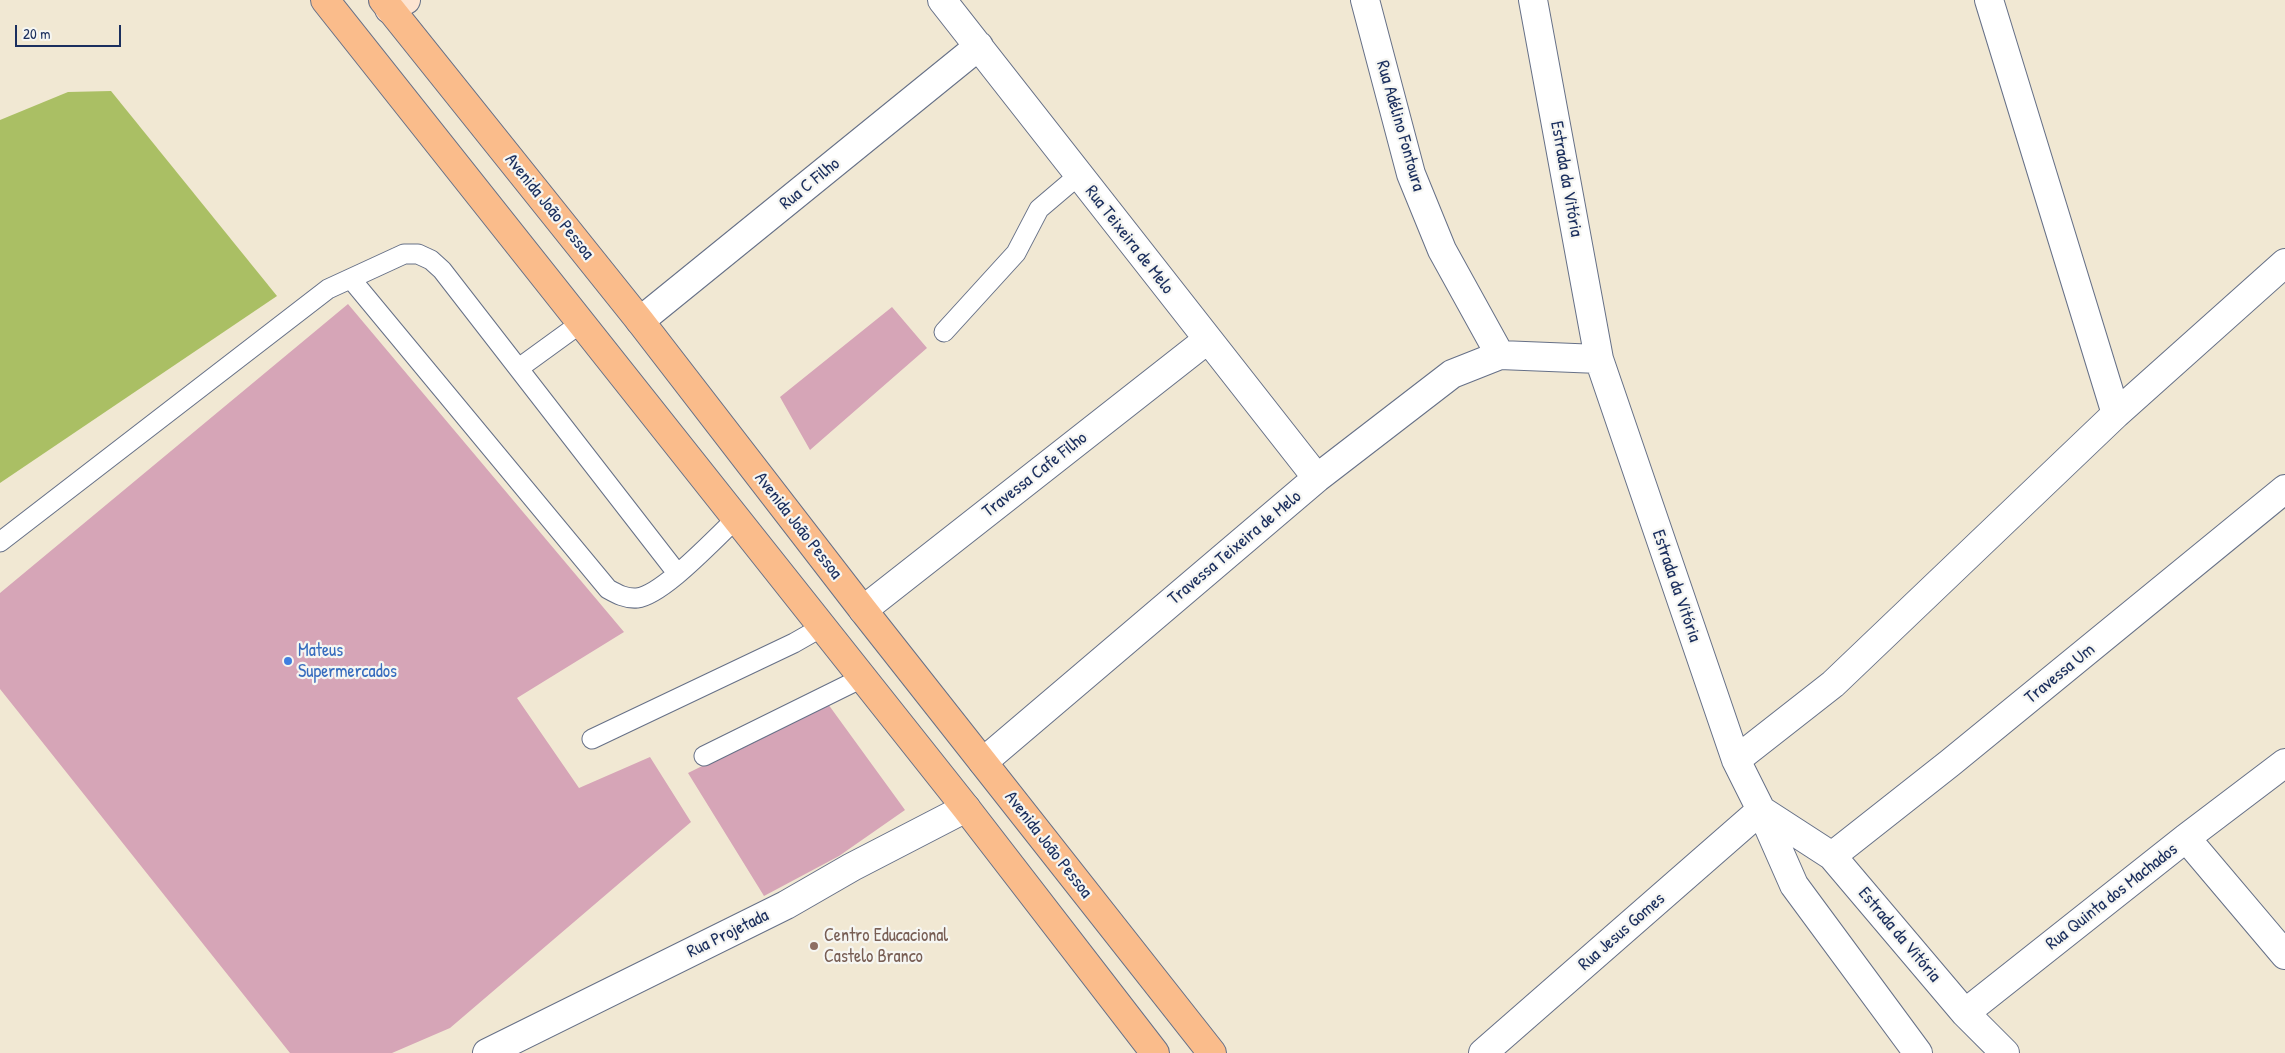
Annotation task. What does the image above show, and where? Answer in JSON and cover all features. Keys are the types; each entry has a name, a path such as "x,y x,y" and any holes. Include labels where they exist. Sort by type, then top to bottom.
{"main road":[{"path":"325,0 966,808 1155,1053"},
{"name":"Avenida João Pessoa","path":"393,3 863,610 1212,1053"}],"street":[{"name":"Rua Teixeira de Melo","path":"942,0 1317,478"},
{"name":"Rua Adélino Fontoura","path":"1365,0 1411,174 1442,250 1500,354"},
{"name":"Estrada da Vitória","path":"1533,0 1599,359 1736,760 1761,810 1794,885 1918,1053"},
{"path":"1989,0 2116,414"},
{"name":"Rua C Filho","path":"640,321 979,46"},
{"path":"1736,760 1833,684 2116,414 2285,263"},
{"name":"Travessa Cafe Filho","path":"863,610 1207,340"},
{"path":"1500,354 1599,359"},
{"name":"Travessa Teixeira de Melo","path":"983,762 1317,478 1452,374 1500,354"},
{"name":"Travessa Um","path":"1832,856 1950,763 2285,489"},
{"path":"2186,838 2285,762"},
{"name":"Rua Projetada","path":"487,1053 786,905 852,867 966,808"},
{"name":"Estrada da Vitória","path":"1761,810 1832,856 1965,1013 2005,1053"},
{"name":"Rua Jesus Gomes","path":"1483,1053 1761,810"},
{"name":"Rua Quinta dos Machados","path":"1965,1013 2186,838 2285,954"}],"lane":[{"path":"944,332 1016,252 1039,208 1079,175"},
{"path":"0,542 328,290 404,254 418,254 431,260 442,270 677,573"},
{"path":"351,279 608,589 621,596 636,598 650,594 677,573 736,519"},
{"path":"519,368 581,323"},
{"path":"592,739 794,643 822,627"},
{"path":"704,756 862,678"}],"green space":[{"path":"111,91 277,296 0,483 0,120 68,92"}],"building":[{"name":"Mateus Supermercados","path":"348,304 624,632 517,698 579,788 650,757 691,822 450,1028 392,1053 290,1053 0,689 0,593"},
{"path":"892,307 927,348 810,450 780,397"},
{"path":"828,704 905,810 839,856 764,896 688,773"}],"place":[{"name":"Mateus Supermercados","path":"288,661"},
{"name":"Centro Educacional Castelo Branco","path":"814,946"}]}
